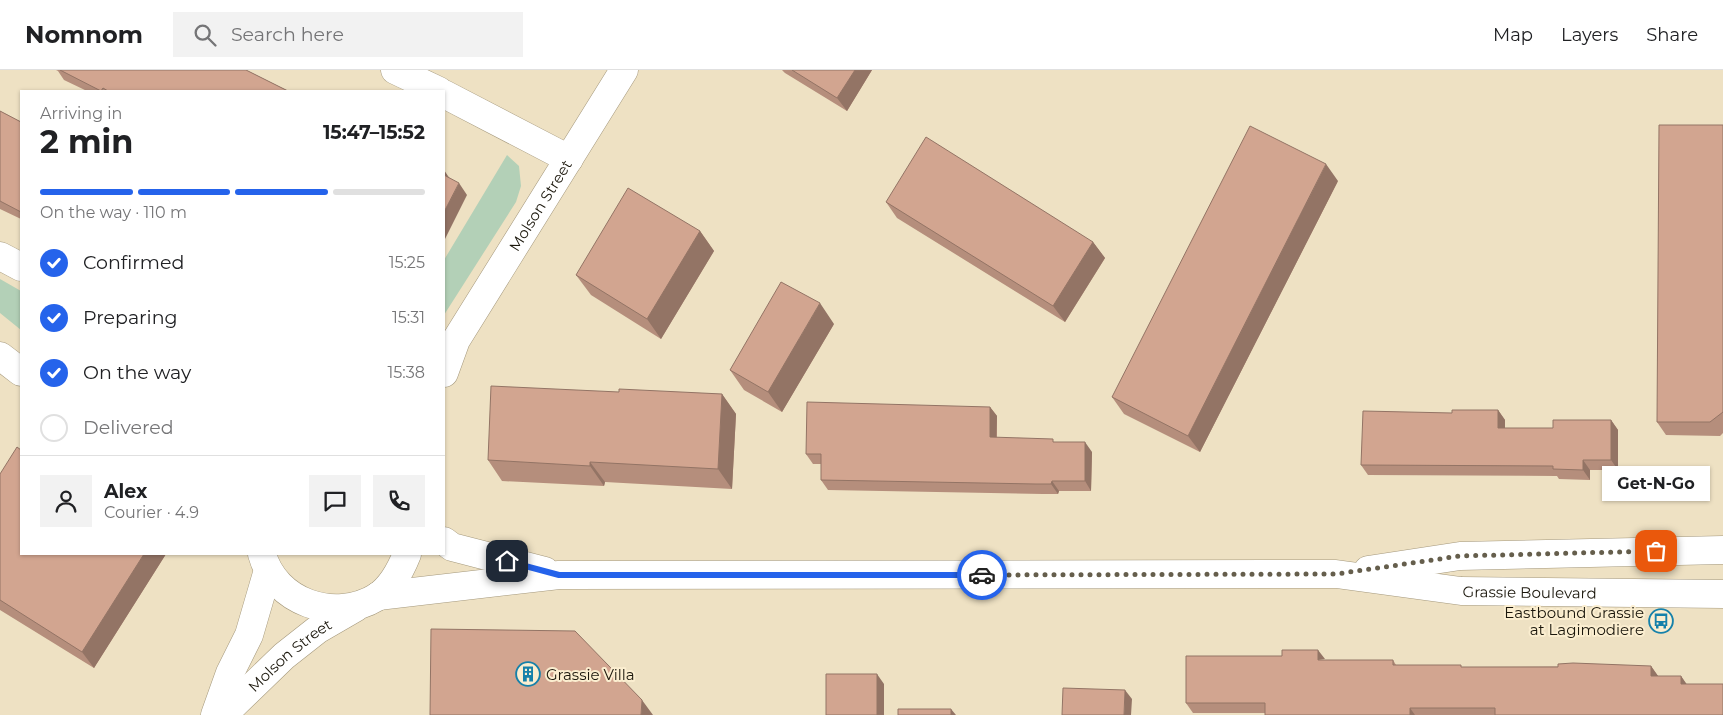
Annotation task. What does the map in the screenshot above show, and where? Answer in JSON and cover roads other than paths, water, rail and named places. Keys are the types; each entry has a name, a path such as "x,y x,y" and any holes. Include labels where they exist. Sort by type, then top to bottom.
{"street":[{"path":"395,70 437,90"},
{"name":"Molson Street","path":"445,369 450,347 624,70"},
{"path":"445,95 569,159"},
{"path":"0,256 20,266"},
{"path":"0,356 20,371"},
{"name":"Grassie Boulevard","path":"445,542 452,547 559,575"},
{"name":"Grassie Boulevard","path":"1336,574 1460,556 1723,550"},
{"path":"370,600 399,573 407,555"},
{"name":"Molson Street","path":"215,715 230,673 249,635 263,558"},
{"name":"Grassie Boulevard","path":"263,558 291,596 314,606 338,609 370,600 559,575 1336,574 1461,591 1723,594"},
{"name":"Molson Street","path":"223,715 284,656 317,630 370,600"}],"place":[{"name":"Get-N-Go","path":"1656,551"},
{"name":"Eastbound Grassie at Lagimodiere","path":"1661,621"},
{"name":"Grassie Villa","path":"528,674"}]}
